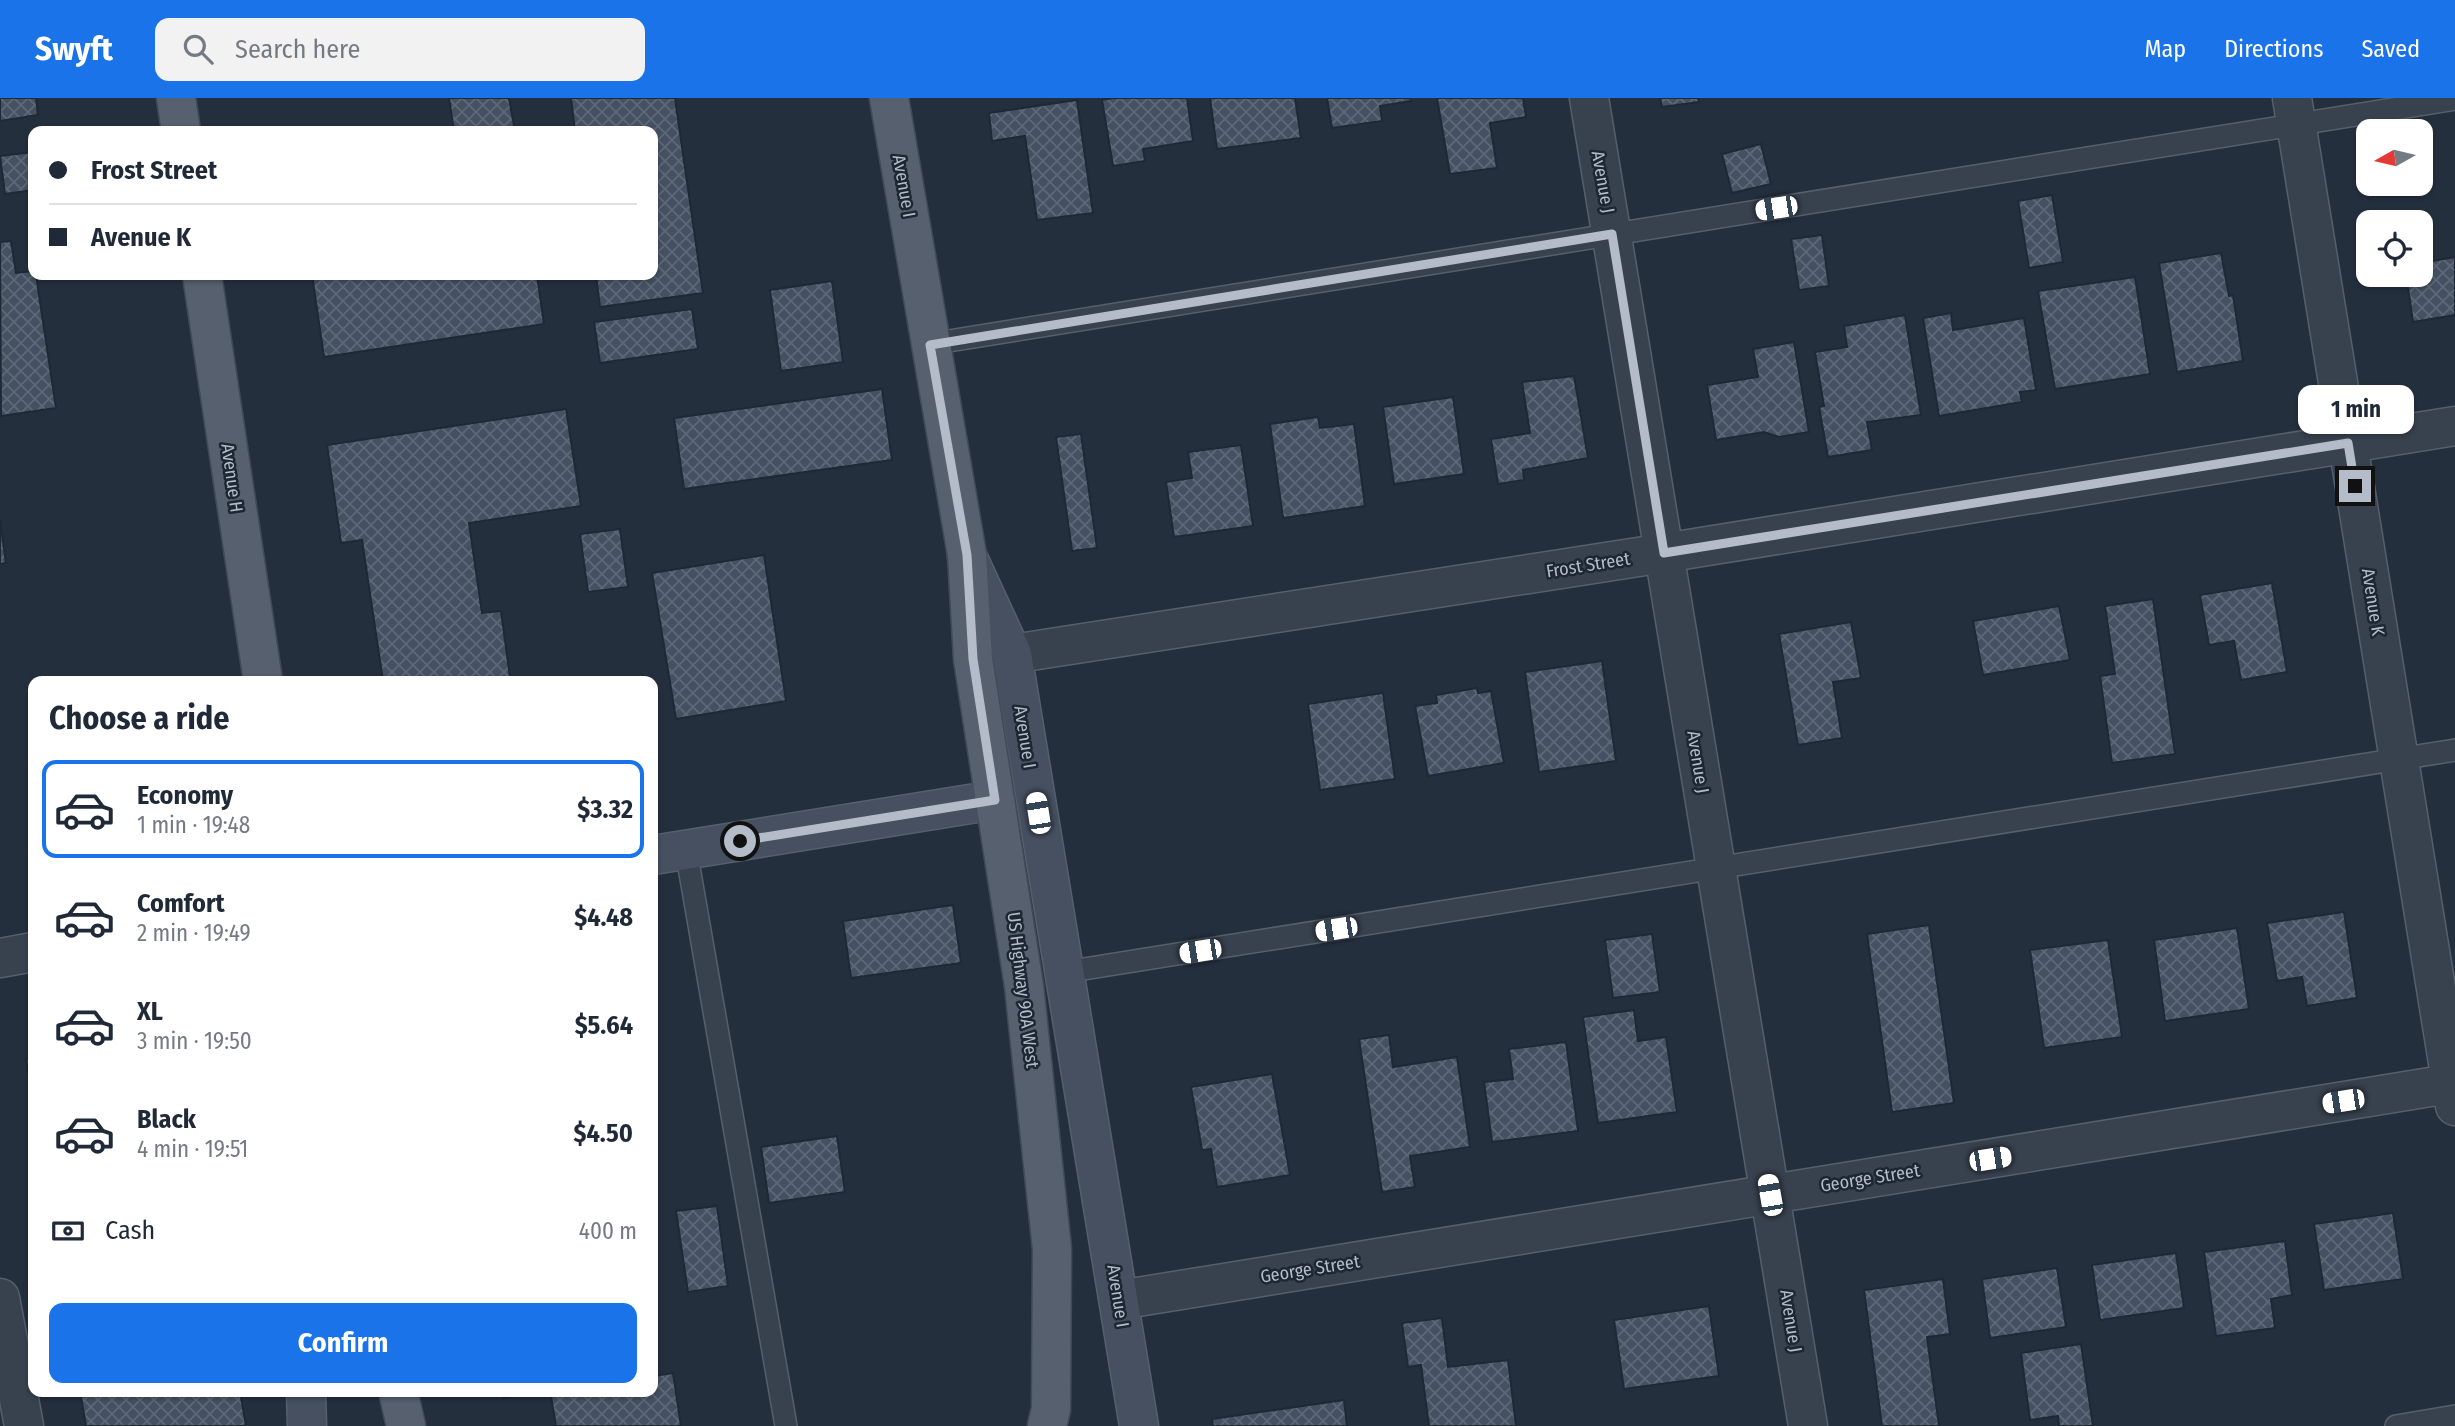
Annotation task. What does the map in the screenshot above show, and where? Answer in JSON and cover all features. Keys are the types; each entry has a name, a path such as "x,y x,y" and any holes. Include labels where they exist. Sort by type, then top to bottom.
{"main road":[{"path":"176,98 180,126"},
{"name":"Avenue I","path":"889,98 967,555 1012,654 1139,1426"},
{"name":"Avenue H","path":"203,280 261,676"},
{"name":"US Highway 90A West","path":"967,555 973,659 1024,986 1052,1249 1051,1409 1047,1426"},
{"path":"669,852 995,800"},
{"path":"306,1397 307,1426"},
{"path":"399,1397 406,1426"}],"street":[{"name":"Avenue J","path":"1589,98 1808,1426"},
{"name":"Avenue K","path":"2294,111 2454,1091"},
{"name":"Frost Street","path":"1012,654 2455,426"},
{"path":"0,958 28,953"},
{"name":"George Street","path":"1119,1300 1770,1195 2454,1091"},
{"path":"0,1298 24,1426"}],"lane":[{"path":"930,345 1612,234 2294,111 2455,99"},
{"path":"1065,972 2455,750"},
{"path":"669,852 786,1426"},
{"path":"2396,1426 2455,1416"}],"building":[{"path":"0,98 36,98 38,115 0,121"},
{"path":"449,98 509,98 514,126 453,126"},
{"path":"571,98 675,98 703,293 600,307 597,280 658,280 658,126 574,126"},
{"path":"1187,98 1193,141 1143,149 1145,161 1113,166 1102,100"},
{"path":"1210,98 1295,98 1301,138 1217,149"},
{"path":"1327,98 1410,98 1411,101 1380,106 1382,121 1332,128"},
{"path":"1437,98 1523,98 1526,117 1490,123 1497,168 1450,174"},
{"path":"1660,98 1698,98 1699,102 1662,107"},
{"path":"1077,100 1093,213 1037,220 1025,136 992,141 989,113"},
{"path":"1761,144 1771,184 1732,193 1722,154"},
{"path":"28,153 28,191 5,194 0,156"},
{"path":"2052,195 2063,262 2029,268 2018,201"},
{"path":"1822,235 1829,286 1799,290 1791,239"},
{"path":"11,241 16,273 28,272 28,280 37,280 56,408 1,416 0,242"},
{"path":"2221,253 2229,296 2233,295 2243,361 2177,372 2159,263"},
{"path":"2455,257 2455,315 2413,322 2408,287 2433,287 2433,261"},
{"path":"2135,277 2150,374 2055,389 2038,291"},
{"path":"313,280 538,280 544,324 324,357"},
{"path":"832,281 843,362 781,371 770,290"},
{"path":"692,309 698,349 600,363 594,322"},
{"path":"1951,313 1953,330 2024,318 2036,390 2020,392 2022,402 1939,416 1923,318"},
{"path":"1905,315 1921,415 1867,422 1872,450 1828,457 1819,407 1824,406 1815,352 1847,347 1844,326"},
{"path":"1794,342 1809,432 1779,437 1764,432 1716,440 1707,385 1758,377 1753,349"},
{"path":"1574,376 1588,458 1523,470 1524,480 1498,484 1491,439 1530,433 1522,382"},
{"path":"882,389 892,460 684,489 674,418"},
{"path":"1453,397 1464,474 1394,484 1383,407"},
{"path":"566,409 581,506 469,523 482,613 501,611 510,676 382,676 362,540 341,543 327,445"},
{"path":"1318,417 1320,428 1354,424 1365,506 1283,518 1270,424"},
{"path":"1081,434 1097,548 1072,551 1056,437"},
{"path":"1241,445 1253,526 1174,537 1166,482 1192,478 1188,452"},
{"path":"0,519 6,563 0,564"},
{"path":"620,529 628,587 588,592 580,534"},
{"path":"764,555 786,701 676,719 652,573"},
{"path":"2272,583 2287,672 2241,680 2234,641 2209,645 2200,595"},
{"path":"2153,599 2175,754 2112,763 2100,676 2115,674 2105,606"},
{"path":"2059,606 2070,660 1983,675 1973,621"},
{"path":"1851,622 1861,678 1833,682 1842,738 1798,745 1779,634"},
{"path":"1602,661 1616,761 1539,772 1525,672"},
{"path":"1477,688 1478,693 1491,691 1504,763 1428,776 1415,706 1437,703 1436,695"},
{"path":"1383,693 1395,779 1320,790 1308,704"},
{"path":"953,905 961,963 851,978 843,921"},
{"path":"2344,912 2357,998 2307,1006 2302,977 2277,981 2267,923"},
{"path":"1929,925 1954,1103 1892,1112 1867,934"},
{"path":"2237,928 2249,1009 2165,1021 2154,940"},
{"path":"1652,934 1660,992 1613,998 1605,940"},
{"path":"2108,940 2122,1037 2044,1048 2030,950"},
{"path":"1634,1010 1638,1041 1666,1037 1677,1112 1598,1123 1583,1017"},
{"path":"1389,1035 1393,1067 1457,1057 1470,1147 1410,1156 1415,1187 1382,1192 1359,1039"},
{"path":"1566,1042 1578,1131 1492,1142 1484,1082 1513,1079 1509,1049"},
{"path":"1272,1074 1290,1175 1217,1187 1211,1149 1202,1150 1191,1087"},
{"path":"837,1136 845,1192 769,1203 761,1147"},
{"path":"717,1206 728,1286 688,1292 676,1211"},
{"path":"2393,1213 2403,1279 2324,1290 2314,1224"},
{"path":"2285,1241 2292,1295 2271,1299 2275,1328 2216,1336 2204,1252"},
{"path":"2176,1253 2184,1308 2100,1320 2092,1265"},
{"path":"2057,1268 2066,1327 1990,1338 1982,1279"},
{"path":"1943,1279 1950,1334 1927,1337 1939,1426 1882,1426 1864,1290"},
{"path":"1709,1306 1719,1376 1624,1389 1614,1320"},
{"path":"1442,1318 1448,1367 1508,1360 1516,1426 1429,1426 1421,1365 1408,1367 1402,1323"},
{"path":"2081,1344 2093,1426 2059,1426 2058,1416 2030,1420 2021,1353"},
{"path":"673,1373 681,1426 556,1426 551,1397 658,1397 658,1375"},
{"path":"81,1397 241,1397 246,1426 86,1426"},
{"path":"1344,1400 1347,1426 1213,1426 1212,1419"}],"route":[{"path":"740,841 995,800 973,659 967,555 930,345 1612,234 1664,553 2348,443 2355,486"}]}
